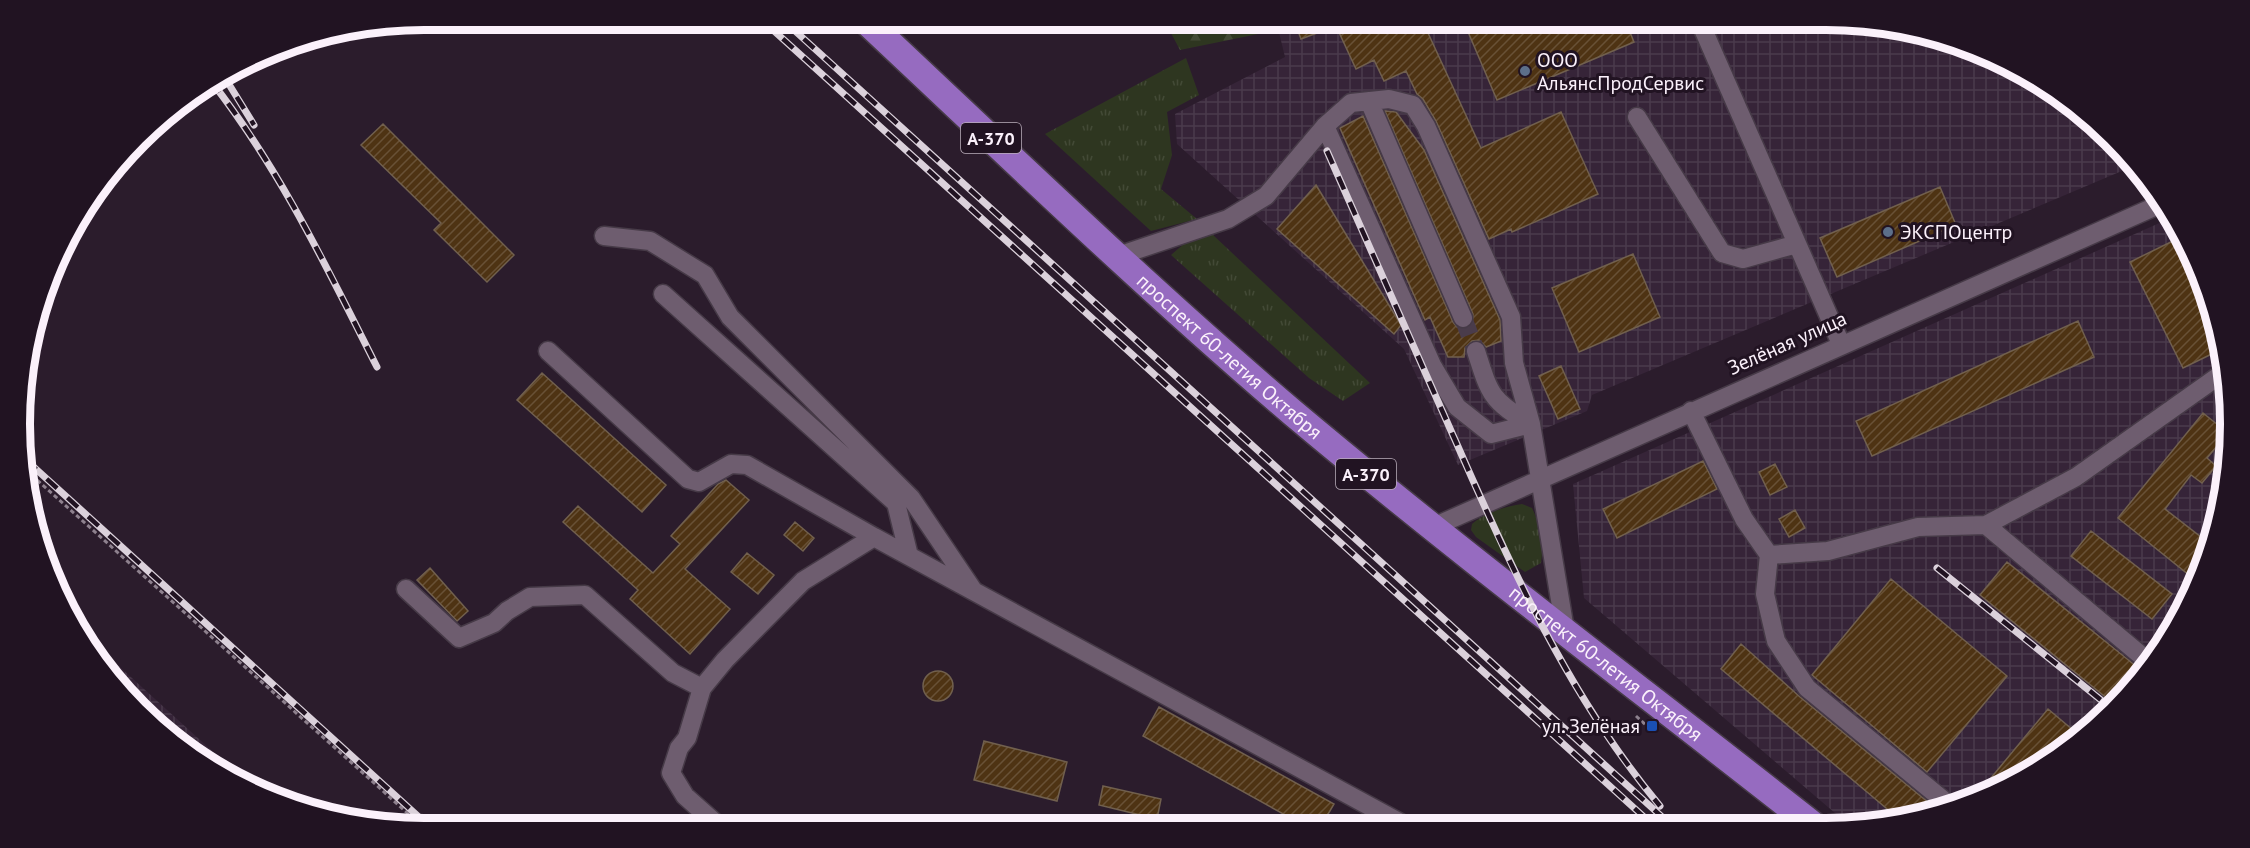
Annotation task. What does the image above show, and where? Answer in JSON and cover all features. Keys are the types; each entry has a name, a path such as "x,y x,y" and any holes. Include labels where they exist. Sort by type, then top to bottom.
{"highway":[{"name":"проспект 60-летия Октября","path":"876,30 1237,364 1431,528 1565,630 1803,818"}],"street":[{"path":"1703,30 1841,344"},
{"path":"1118,256 1228,219 1266,196 1325,126 1351,103 1389,99 1413,105 1426,126 1511,317 1514,363 1531,424 1565,630"},
{"path":"1369,101 1463,318"},
{"path":"1637,117 1722,253 1743,259 1797,244"},
{"path":"1325,126 1432,365 1457,408 1491,434 1531,424"},
{"name":"Зелёная улица","path":"1431,528 2154,206"},
{"path":"604,237 650,241 705,275 730,317 912,498 974,591"},
{"path":"663,294 896,503 909,556"},
{"path":"548,351 688,479 699,482 731,464 747,465 874,537 1391,818"},
{"path":"1476,351 1486,384 1501,406 1531,424"},
{"path":"1769,555 1828,551 1918,527 1986,525 2076,477 2217,377"},
{"path":"1691,411 1744,519 1769,555 1765,594 1776,642 1807,688 1943,800"},
{"path":"1986,525 2144,658"},
{"path":"710,818 685,796 671,773 679,748 687,738 702,688 802,581 874,537"},
{"path":"406,589 459,638 494,623 507,611 530,597 585,595 673,673 702,688"}],"path":[{"path":"33,477 412,818"}],"shaded area":[{"path":"1278,30 1826,30 1877,33 1928,43 1953,51 2023,83 2066,111 2105,145 2126,169 1592,395 1587,411 1458,465 1404,349 1177,144 1175,114 1285,57"},
{"path":"2164,221 2190,273 2207,322 2217,373 2219,398 2217,475 2207,526 2199,551 2167,621 2139,664 2122,684 2105,703 2066,737 2045,752 2000,777 1977,788 1928,805 1877,815 1840,817 1584,598 1573,484"},
{"path":"101,649 228,766 184,737 145,703"}],"green space":[{"path":"1169,30 1267,30 1268,32 1180,50"},
{"path":"1186,58 1199,95 1167,112 1172,155 1161,189 1197,219 1151,231 1045,134"},
{"path":"1212,234 1370,383 1343,401 1309,378 1171,255 1186,242"},
{"path":"1522,504 1532,508 1535,514 1542,549 1541,563 1525,572 1476,537 1471,530 1472,524 1489,513"}],"building":[{"path":"1298,30 1325,30 1301,39"},
{"path":"1338,30 1427,30 1481,148 1561,112 1598,194 1512,232 1511,229 1489,239 1436,121 1423,99 1417,94 1406,71 1384,81 1374,60 1356,69"},
{"name":"ООО АльянсПродСервис","path":"1467,30 1629,30 1634,42 1497,100"},
{"path":"1385,111 1396,112 1424,150 1500,320 1501,341 1486,347 1479,340 1472,341 1465,348 1464,357 1448,357 1430,317 1425,320 1340,128 1363,116 1453,322 1457,327 1467,328 1472,324 1473,314"},
{"path":"383,124 514,255 487,282 434,230 441,223 361,145"},
{"path":"1316,185 1401,325 1394,334 1277,229"},
{"name":"ЭКСПОцентр","path":"1940,187 1956,225 1837,277 1820,238"},
{"path":"2174,240 2199,297 2213,353 2183,368 2130,262"},
{"path":"1633,254 1660,317 1579,352 1552,288"},
{"path":"2078,321 2094,357 1872,456 1856,421"},
{"path":"1561,366 1580,409 1558,419 1539,376"},
{"path":"542,373 666,485 642,512 517,400"},
{"path":"2203,413 2220,427 2219,443 2207,458 2216,466 2202,483 2191,475 2165,509 2203,539 2190,576 2118,518"},
{"path":"1703,461 1717,489 1617,538 1603,509"},
{"path":"1775,464 1787,487 1770,495 1759,472"},
{"path":"726,480 749,500 685,569 730,609 690,654 630,599 638,590 563,522 578,506 653,573 680,544 671,536 718,484"},
{"path":"1795,510 1805,528 1789,537 1779,519"},
{"path":"795,522 814,538 803,551 784,535"},
{"path":"2091,531 2172,594 2152,619 2071,556"},
{"path":"747,553 774,575 758,594 731,572"},
{"path":"2007,562 2137,667 2108,699 1980,595"},
{"path":"430,568 468,611 457,621 417,580"},
{"path":"1891,579 2007,676 1927,772 1812,675"},
{"path":"1741,644 1800,697 1930,804 1891,812 1721,669"},
{"path":"938,671 949,675 953,686 949,697 938,701 927,697 923,686 927,675"},
{"path":"1159,707 1334,804 1326,818 1291,818 1143,736"},
{"path":"2048,709 2074,731 2045,752 1986,784"},
{"path":"984,741 1067,762 1057,801 974,780"},
{"path":"1103,786 1161,799 1157,818 1099,805"}],"tunnel":[{"path":"1463,318 1476,351"}],"railway":[{"path":"773,30 1645,818"},
{"path":"794,30 1663,818"},
{"path":"228,83 254,125"},
{"path":"217,89 281,184 321,256 377,367"},
{"path":"1327,151 1521,585 1545,632 1598,722 1660,806"},
{"path":"32,466 420,818"},
{"path":"1937,568 2105,703"}],"place":[{"name":"ООО АльянсПродСервис","path":"1525,71"},
{"name":"ЭКСПОцентр","path":"1888,232"},
{"name":"ул. Зелёная","path":"1652,726"}]}
